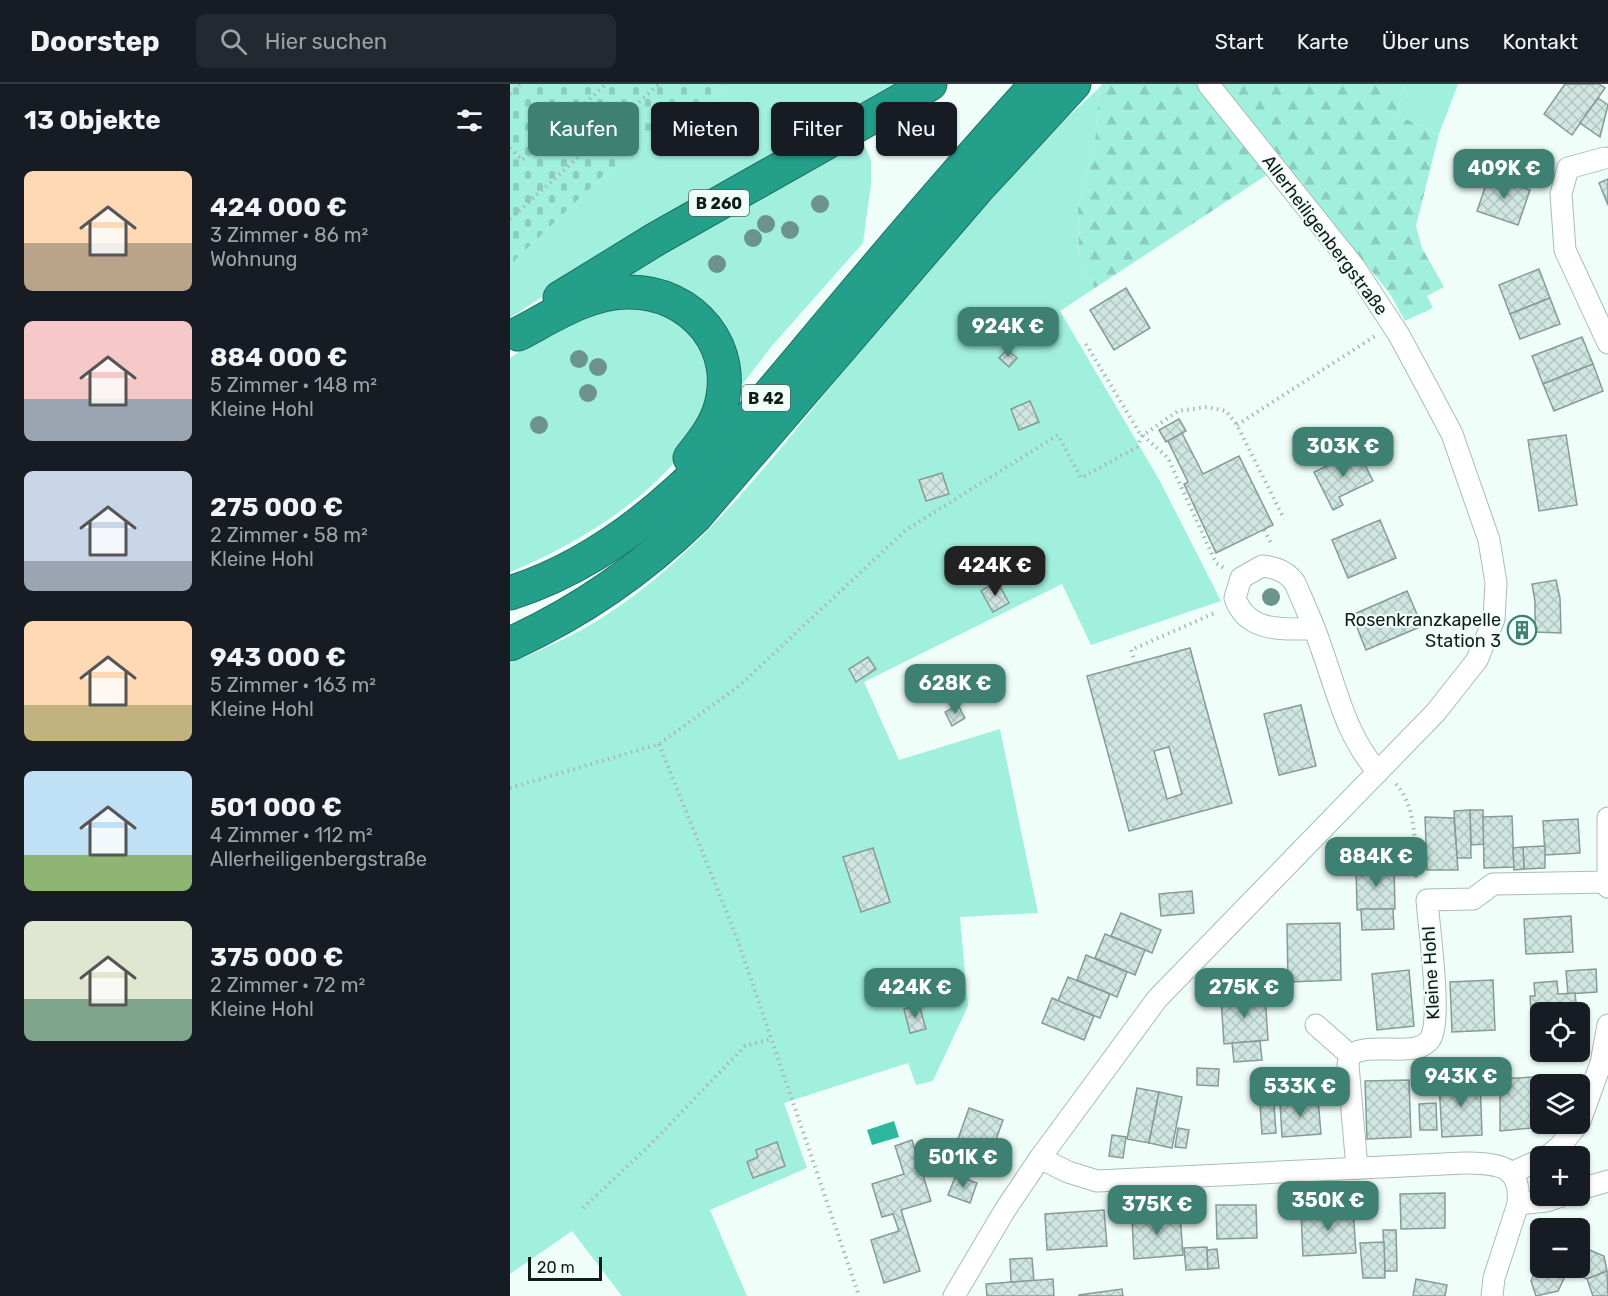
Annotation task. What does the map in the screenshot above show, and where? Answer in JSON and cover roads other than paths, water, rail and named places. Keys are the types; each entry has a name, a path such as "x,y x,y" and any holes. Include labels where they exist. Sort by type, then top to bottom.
{"highway":[{"name":"B 260","path":"514,337 576,287 610,266 930,84"},
{"name":"B 42","path":"510,593 559,573 608,546 643,520 710,460 750,418 942,189 1036,97 1074,84"},
{"name":"B 42","path":"510,614 568,592 610,570 650,545 725,485 896,282 1036,97"},
{"name":"B 42","path":"514,337 597,297 627,292 654,294 677,303 698,317 713,337 722,360 724,386 719,412 705,439 663,486 559,573"},
{"path":"510,644 568,615 634,572 664,548 725,485"}],"street":[{"name":"Allerheiligenbergstraße","path":"954,1296 1005,1210 1040,1158 1157,999 1440,708 1477,660 1489,637 1497,601 1489,540 1452,434 1392,325 1354,268 1208,84"},
{"path":"1605,158 1568,168 1561,194 1565,250 1608,342"},
{"path":"1314,629 1267,628 1247,617 1235,598 1241,578 1262,566 1287,574 1295,583 1314,629 1350,732 1365,758 1380,770"},
{"path":"1608,818 1608,887"},
{"name":"Kleine Hohl","path":"1350,1054 1414,1048 1425,1045 1432,1037 1435,1005 1427,900 1473,899 1493,884 1608,882"},
{"path":"1316,1025 1350,1054 1348,1065 1357,1168"},
{"path":"1590,1092 1601,1063 1608,1025"},
{"path":"1560,1146 1570,1134"},
{"path":"1040,1158 1068,1172 1097,1180 1464,1163 1498,1165 1512,1173 1518,1186 1518,1204 1494,1278 1492,1296"},
{"path":"1512,1173 1530,1165"},
{"path":"1590,1186 1608,1181"},
{"path":"1518,1204 1530,1203"}],"place":[{"name":"Rosenkranzkapelle Station 3","path":"1522,630"}]}
